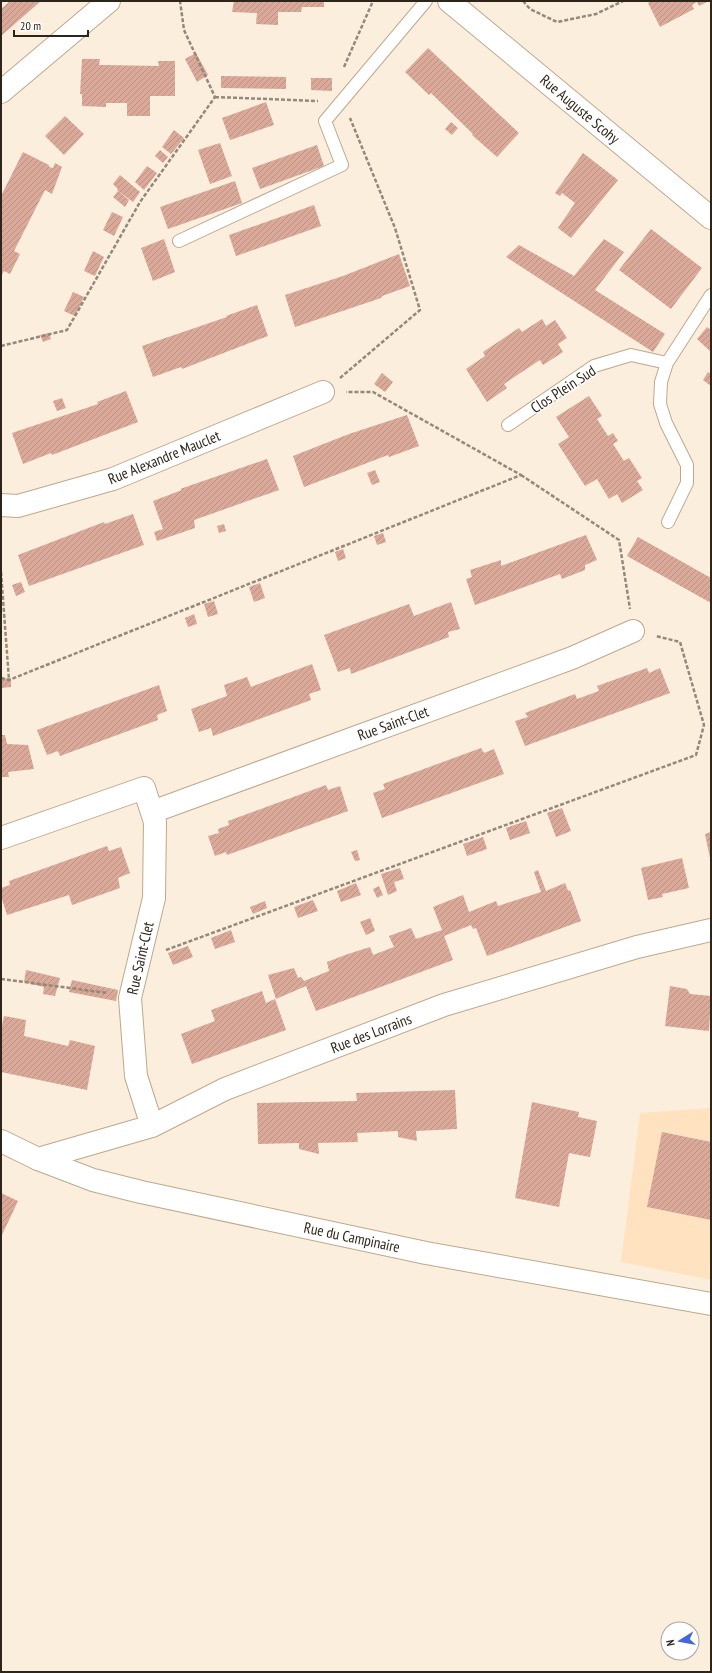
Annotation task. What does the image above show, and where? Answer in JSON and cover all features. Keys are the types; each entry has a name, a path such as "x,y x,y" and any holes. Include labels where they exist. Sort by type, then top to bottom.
{"street":[{"path":"1,92 109,1"},
{"name":"Rue Auguste Scohy","path":"449,1 711,218"},
{"name":"Rue Alexandre Mauclet","path":"1,505 18,506 113,479 323,392"},
{"name":"Rue Saint-Clet","path":"152,812 572,658 633,631"},
{"name":"Rue Saint-Clet","path":"1,838 144,788 155,822 154,898 130,998 136,1076 152,1126"},
{"name":"Rue des Lorrains","path":"38,1159 152,1126 225,1089 444,1005 637,947 711,930"},
{"name":"Rue du Campinaire","path":"1,1141 38,1159 93,1180 141,1192 426,1253 711,1304"}],"lane":[{"path":"179,241 342,165 325,121 426,1"},
{"path":"668,522 687,483 687,465 666,423 660,404 661,382 667,363 711,295"},
{"name":"Clos Plein Sud","path":"508,425 594,366 631,355 667,363"}],"path":[{"path":"180,1 184,30 214,97"},
{"path":"342,72 373,1"},
{"path":"524,1 530,9 557,22 596,14 623,1"},
{"path":"214,97 322,101"},
{"path":"1,346 67,330 140,202 214,97"},
{"path":"323,392 420,310 395,228 343,100"},
{"path":"139,960 696,755 704,725 680,642 633,631 619,540 520,475 373,392 323,392"},
{"path":"1,678 9,680 520,475"},
{"path":"1,572 9,680"},
{"path":"1,979 113,994 130,998"}],"shaded area":[{"path":"711,1108 711,1280 621,1262 640,1113"}],"building":[{"path":"10,1 41,1 1,36 1,9"},
{"path":"234,1 324,1 324,7 302,7 301,12 278,12 278,25 256,24 257,13 232,12"},
{"path":"651,1 709,1 699,6 697,2 692,5 694,9 660,27 648,3"},
{"path":"428,48 519,133 497,157 472,135 473,134 431,93 429,95 405,72"},
{"path":"196,53 208,75 197,82 185,59"},
{"path":"82,59 100,59 99,65 159,66 158,61 175,61 175,96 150,96 150,116 127,116 127,103 106,103 106,107 82,106 82,94 80,94"},
{"path":"221,76 286,77 286,89 221,88"},
{"path":"311,78 332,78 332,91 311,90"},
{"path":"266,102 274,125 230,140 222,118"},
{"path":"65,116 84,134 64,155 45,136"},
{"path":"451,122 458,128 452,135 445,129"},
{"path":"174,130 184,138 171,154 162,147"},
{"path":"220,143 232,176 210,184 198,150"},
{"path":"317,145 324,166 260,189 252,168"},
{"path":"160,150 168,157 163,163 155,156"},
{"path":"23,152 49,165 49,167 53,168 55,163 62,167 52,194 45,190 14,251 20,254 10,274 4,271 1,276 1,196"},
{"path":"583,153 618,180 571,238 558,228 575,203 562,193 560,196 555,193"},
{"path":"147,166 157,173 144,190 135,182"},
{"path":"120,175 140,192 133,202 117,190 118,189 113,184"},
{"path":"235,181 242,203 168,229 160,207"},
{"path":"118,191 129,200 125,207 113,197"},
{"path":"314,205 321,226 236,256 229,235"},
{"path":"112,212 123,217 114,236 103,230"},
{"path":"651,229 702,268 671,309 619,270"},
{"path":"164,239 175,272 153,281 141,248"},
{"path":"604,239 624,252 595,290 665,334 653,352 506,257 519,245 574,276"},
{"path":"93,251 104,257 95,276 84,271"},
{"path":"399,254 410,286 382,296 381,298 295,327 285,295 343,276"},
{"path":"73,292 84,297 75,316 64,311"},
{"path":"257,305 268,336 182,369 181,367 153,377 142,346 227,317 226,316"},
{"path":"542,319 546,326 555,320 567,338 558,344 563,352 543,365 540,360 504,384 507,388 487,402 466,369 485,356 483,352 519,328 522,332"},
{"path":"707,327 711,330 711,352 697,339"},
{"path":"49,333 51,339 43,342 40,335"},
{"path":"708,372 711,374 711,386 703,380"},
{"path":"382,373 393,382 385,392 374,384"},
{"path":"126,391 138,422 52,455 51,453 23,464 12,433 98,404 97,402"},
{"path":"589,396 602,416 597,419 608,436 613,433 618,441 613,444 624,461 629,458 642,478 637,481 643,490 622,503 617,494 609,499 597,479 585,486 558,444 569,437 556,417"},
{"path":"62,398 66,408 57,411 53,401"},
{"path":"407,415 419,446 389,457 388,455 304,487 293,456 349,434"},
{"path":"267,459 279,490 194,520 195,528 157,541 154,532 163,529 153,501 182,490 180,489"},
{"path":"375,470 380,482 372,485 367,473"},
{"path":"133,514 144,545 29,586 18,555 104,522 105,524"},
{"path":"224,524 226,531 219,533 217,526"},
{"path":"383,533 386,542 377,545 374,536"},
{"path":"586,535 597,560 585,565 585,570 562,579 560,574 475,605 466,579 472,577 470,570 501,560 501,566"},
{"path":"638,537 711,578 711,603 627,556"},
{"path":"343,549 346,558 338,561 335,552"},
{"path":"21,582 25,592 16,596 12,585"},
{"path":"260,583 265,598 254,602 249,587"},
{"path":"214,601 218,614 208,617 204,604"},
{"path":"451,602 460,629 448,632 449,637 351,674 350,668 338,672 324,635 409,604 414,616"},
{"path":"194,614 197,624 188,627 185,618"},
{"path":"312,664 321,690 309,694 311,700 213,736 211,728 199,732 191,709 227,696 224,685 247,677 251,687"},
{"path":"647,668 649,673 660,668 670,693 525,746 515,721 528,717 525,713 575,694 577,699 599,691 597,686"},
{"path":"11,678 11,687 1,688 1,679"},
{"path":"159,685 167,711 157,715 158,720 60,756 58,751 47,755 37,730"},
{"path":"1,735 5,735 7,744 28,745 34,769 8,772 9,777 1,777"},
{"path":"481,748 484,753 494,749 504,774 382,818 373,793 385,789 383,784"},
{"path":"326,785 328,790 340,786 348,811 227,855 226,852 215,856 208,836 219,833 218,829 229,825 228,821"},
{"path":"562,808 571,831 556,837 547,813"},
{"path":"526,821 530,833 510,840 506,828"},
{"path":"711,832 711,858 710,858 705,834"},
{"path":"483,837 487,849 467,856 463,844"},
{"path":"107,846 109,851 121,847 130,873 118,878 120,888 72,905 69,895 7,915 1,896 1,888 10,885 9,881"},
{"path":"357,850 360,860 355,861 351,852"},
{"path":"682,858 689,888 662,894 663,897 648,900 641,868"},
{"path":"400,868 404,879 394,882 397,891 388,895 381,874"},
{"path":"538,870 546,891 565,883 568,891 570,890 581,921 487,956 476,928 473,929 471,925 444,936 453,960 316,1011 306,986 276,999 268,975 294,968 298,978 301,977 304,981 329,971 327,962 348,954 370,947 373,955 394,947 389,936 411,928 416,939 442,930 433,907 463,895 469,912 496,901 498,906 541,892 534,872"},
{"path":"356,883 361,895 341,902 337,891"},
{"path":"379,886 383,895 377,898 373,889"},
{"path":"313,900 318,911 298,918 294,907"},
{"path":"265,901 267,908 253,914 250,907"},
{"path":"370,918 375,931 366,935 360,922"},
{"path":"231,930 235,942 215,949 211,938"},
{"path":"188,946 193,957 173,965 168,953"},
{"path":"26,970 60,978 55,996 43,994 44,987 24,982"},
{"path":"72,980 118,990 116,1001 69,992"},
{"path":"670,986 687,989 690,994 711,996 709,1031 665,1026"},
{"path":"262,991 266,1003 275,999 286,1030 192,1064 181,1034 215,1021 211,1010"},
{"path":"4,1016 26,1020 24,1036 68,1046 70,1040 95,1046 87,1090 1,1072 1,1030"},
{"path":"455,1090 457,1129 416,1131 417,1141 398,1137 398,1131 357,1133 358,1142 318,1143 319,1154 299,1149 299,1143 258,1144 257,1103 357,1101 356,1093"},
{"path":"532,1102 579,1112 578,1117 597,1121 590,1157 569,1153 559,1207 515,1198"},
{"path":"662,1132 711,1142 711,1220 647,1207"},
{"path":"1,1193 18,1201 1,1237"}]}
